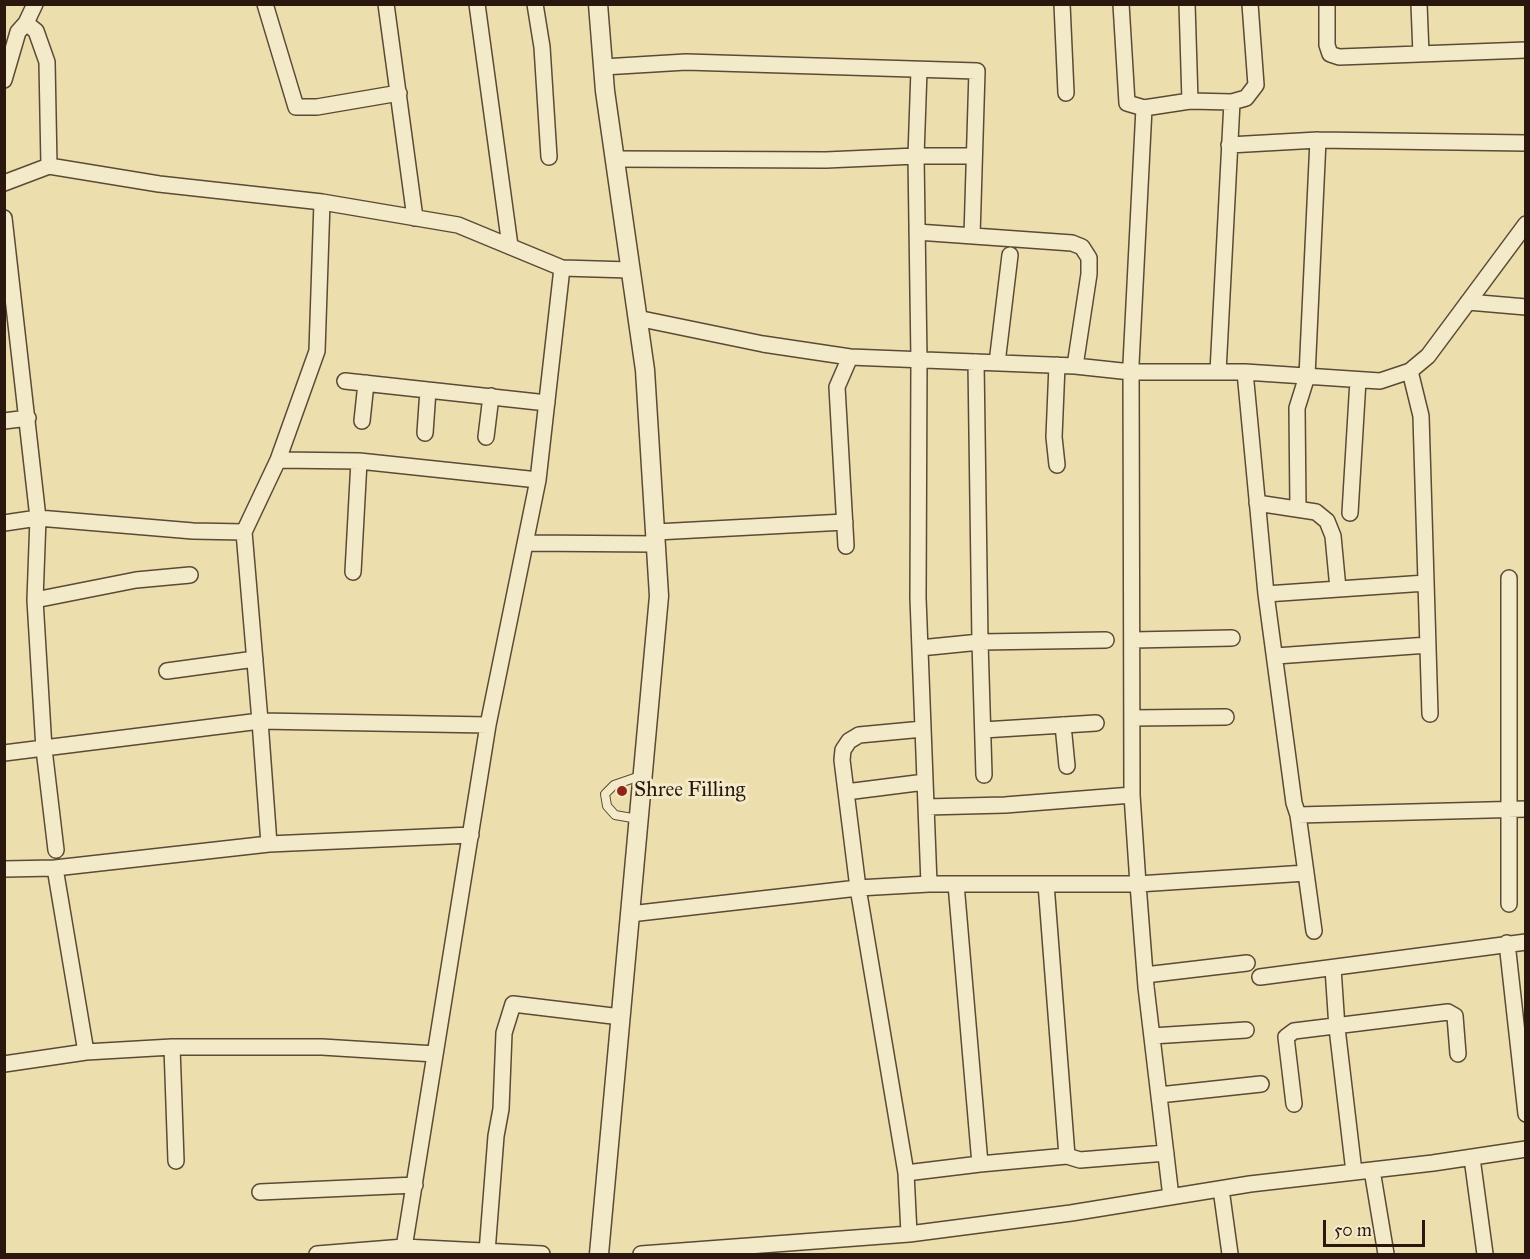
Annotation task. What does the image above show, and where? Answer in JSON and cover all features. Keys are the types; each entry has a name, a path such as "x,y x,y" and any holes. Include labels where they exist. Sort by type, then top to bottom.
{"street":[{"path":"4,80 18,32 26,23 35,4"},
{"path":"265,4 296,107 317,107 399,93"},
{"path":"386,4 415,218"},
{"path":"477,4 510,246"},
{"path":"535,4 542,47 549,157"},
{"path":"598,4 603,67 645,370 658,597 599,1254"},
{"path":"1062,4 1066,93"},
{"path":"1121,4 1127,103 1144,108 1190,101 1232,102 1246,98 1256,85 1251,4"},
{"path":"1187,4 1190,101"},
{"path":"1327,4 1327,45 1330,54 1339,57 1526,50"},
{"path":"1419,4 1421,54"},
{"path":"26,23 36,31 47,62 49,166"},
{"path":"603,67 686,62 977,71 972,236"},
{"path":"919,70 916,156 920,648 929,884"},
{"path":"1218,372 1225,276 1232,102"},
{"path":"1144,108 1131,372 1132,795 1145,975 1171,1197"},
{"path":"1229,145 1318,140 1526,142"},
{"path":"1298,509 1297,408 1307,376 1318,140"},
{"path":"615,159 826,160 973,156"},
{"path":"4,183 49,166 159,184 321,202 458,225 562,268 630,270"},
{"path":"269,844 244,531 278,460 318,351 321,202"},
{"path":"4,218 12,339 28,418 38,518 35,600 44,749 56,850"},
{"path":"637,318 763,344 850,357 1076,366 1131,372 1245,372 1380,381 1410,371 1428,356 1524,227"},
{"path":"917,232 1072,243 1082,247 1089,258 1089,274 1076,366"},
{"path":"997,363 1010,255"},
{"path":"404,1251 488,725 538,480 562,268"},
{"path":"1468,302 1526,307"},
{"path":"846,546 837,387 850,357"},
{"path":"976,362 984,774"},
{"path":"1057,365 1054,437 1058,465"},
{"path":"1410,371 1421,416 1430,714"},
{"path":"1245,372 1266,594 1314,931"},
{"path":"1350,513 1358,380"},
{"path":"345,381 547,403"},
{"path":"362,421 366,383"},
{"path":"425,433 428,390"},
{"path":"486,437 491,396"},
{"path":"4,421 28,418"},
{"path":"278,460 359,461 538,480"},
{"path":"353,572 359,461"},
{"path":"1257,503 1316,512 1327,521 1334,536 1338,589"},
{"path":"4,523 38,518 193,531 244,531"},
{"path":"526,543 656,538 845,522"},
{"path":"35,600 136,580 190,575"},
{"path":"1509,578 1518,809 1509,904"},
{"path":"1266,594 1426,583"},
{"path":"1133,640 1232,638"},
{"path":"920,648 980,642 1106,640"},
{"path":"1276,656 1428,645"},
{"path":"167,671 255,659"},
{"path":"1132,718 1226,717"},
{"path":"4,753 260,721 488,725"},
{"path":"983,730 1096,723"},
{"path":"1063,725 1066,766"},
{"path":"909,1234 906,1173 858,888 842,760 843,750 849,741 859,735 923,729"},
{"path":"846,792 925,782"},
{"path":"926,807 1005,805 1132,795"},
{"path":"1298,816 1518,809"},
{"path":"4,868 55,868 269,844 471,834"},
{"path":"55,868 86,1052"},
{"path":"630,914 858,888 929,884 1138,884 1306,873"},
{"path":"956,884 980,1164"},
{"path":"1046,884 1067,1156"},
{"path":"1260,976 1526,942"},
{"path":"1506,943 1526,1114"},
{"path":"1145,975 1247,963"},
{"path":"1333,968 1337,1028 1354,1172"},
{"path":"488,1252 496,1136 501,1109 504,1033 513,1004 621,1017"},
{"path":"1294,1104 1287,1037 1294,1031 1337,1028 1452,1012 1455,1016 1458,1054"},
{"path":"1152,1036 1246,1030"},
{"path":"4,1064 86,1052 172,1047 322,1047 435,1053"},
{"path":"172,1047 176,1161"},
{"path":"1159,1095 1261,1084"},
{"path":"641,1254 909,1234 1221,1189 1472,1158 1526,1149"},
{"path":"906,1173 1067,1156 1080,1160 1166,1153"},
{"path":"1472,1158 1485,1254"},
{"path":"1372,1170 1386,1254"},
{"path":"260,1192 415,1185"},
{"path":"1221,1189 1230,1254"},
{"path":"317,1254 404,1251 542,1254"}],"lane":[{"path":"638,819 615,815 606,806 605,794 614,784 643,775"}],"place":[{"name":"Shree Filling","path":"622,791"}]}
